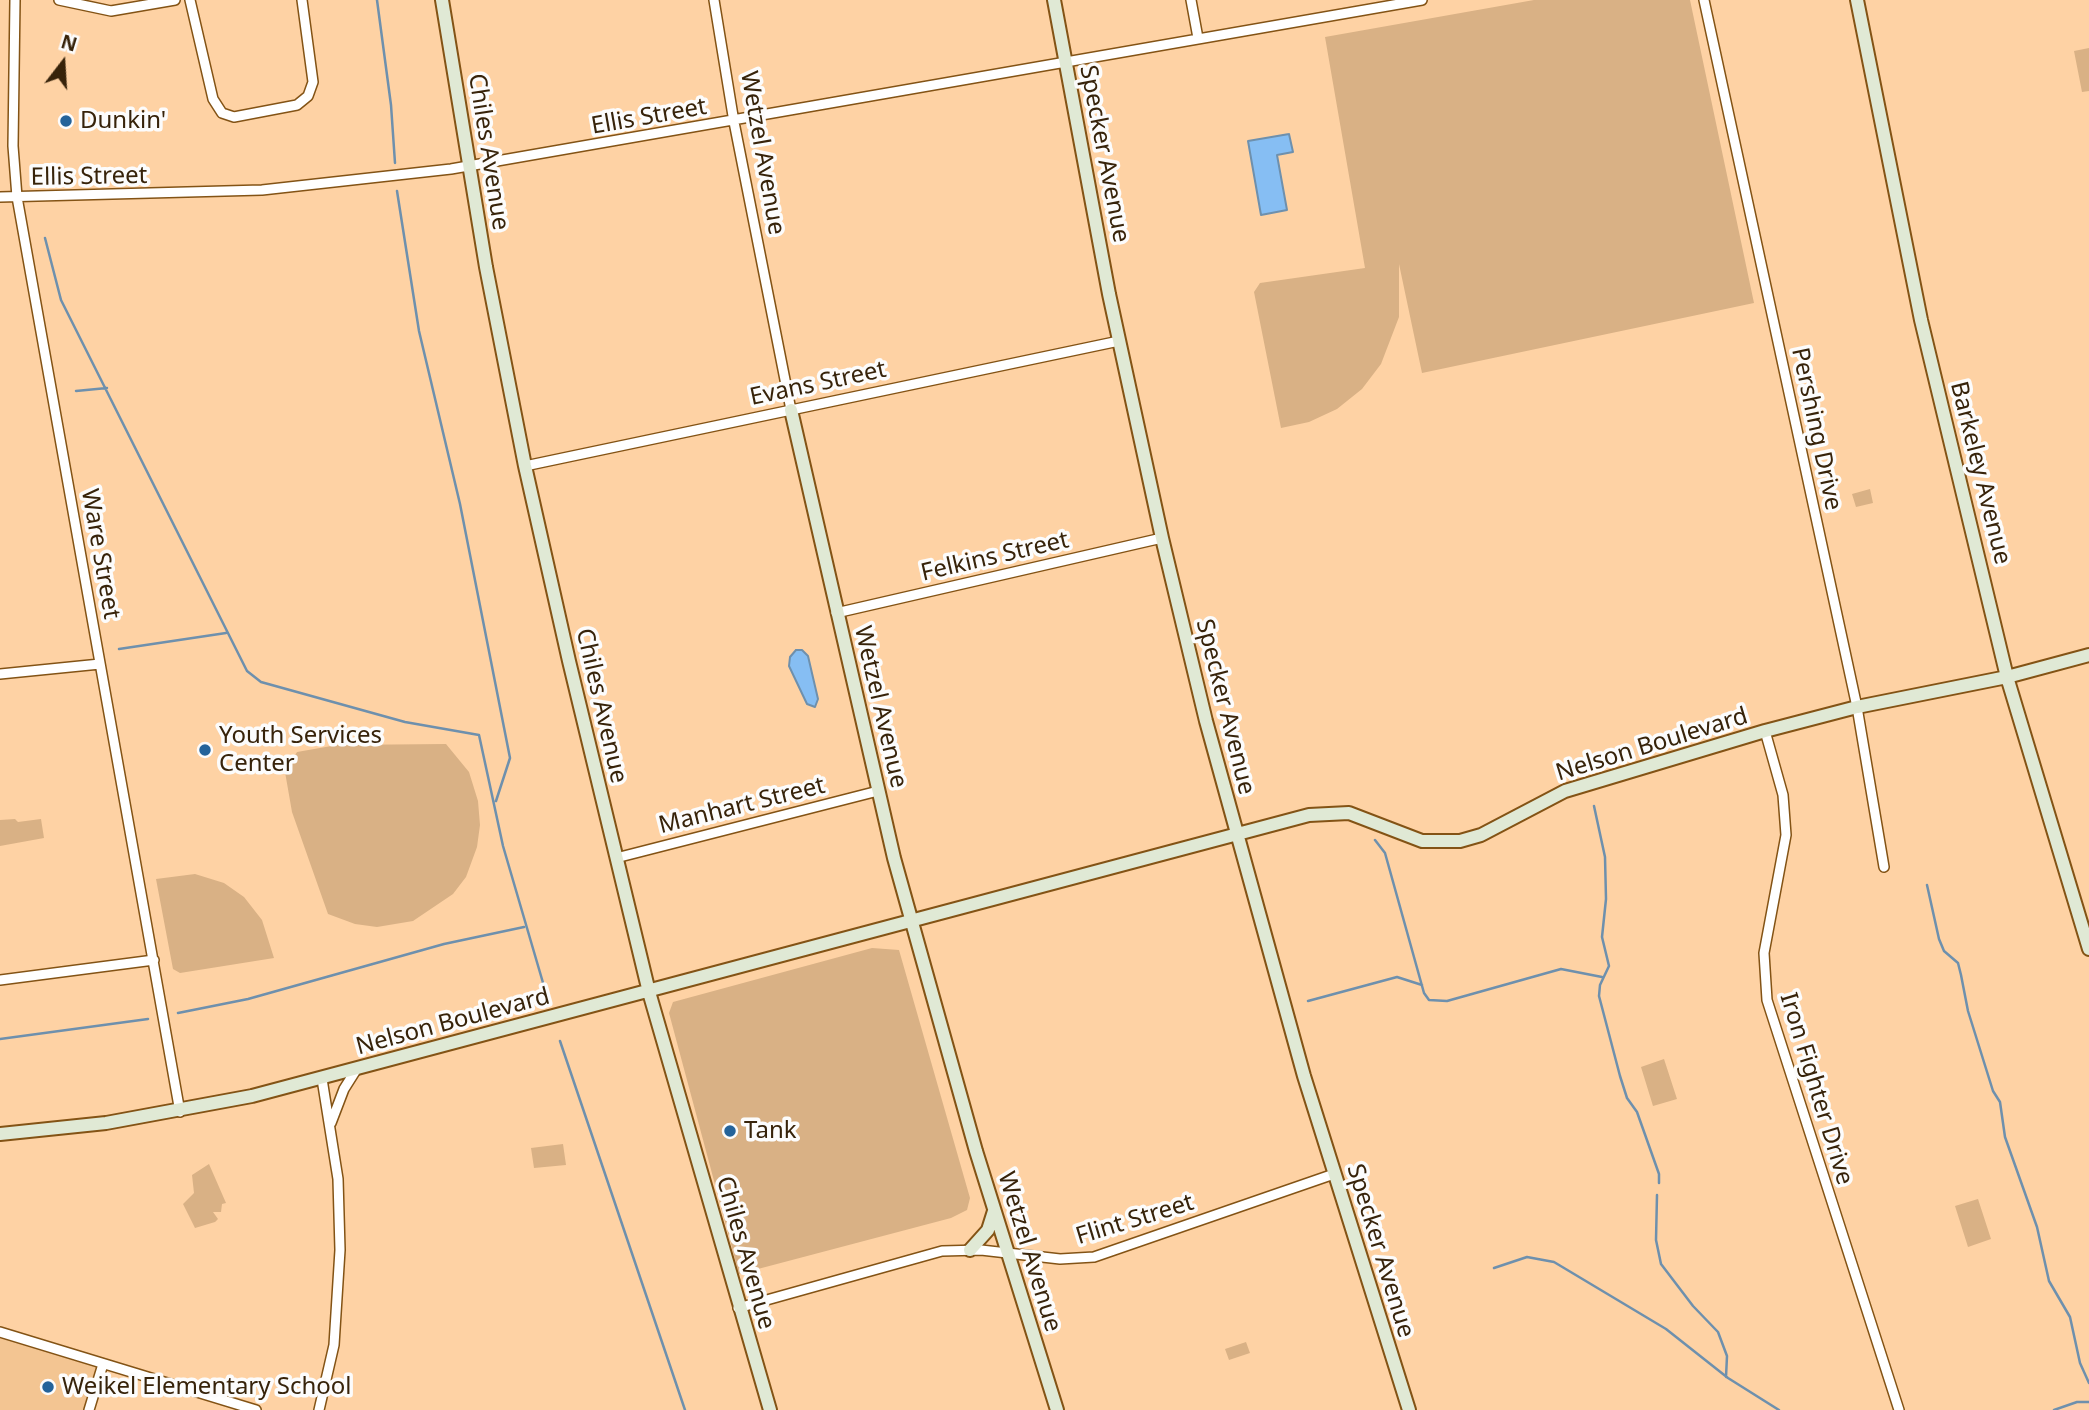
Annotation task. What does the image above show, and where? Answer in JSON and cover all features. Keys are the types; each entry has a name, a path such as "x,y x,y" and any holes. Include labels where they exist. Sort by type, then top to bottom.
{"street":[{"name":"Ware Street","path":"15,0 13,145 17,197 180,1112"},
{"path":"60,0 111,11 175,0"},
{"path":"190,0 213,99 222,113 234,117 297,105 307,96 313,82 302,0"},
{"name":"Chiles Avenue","path":"442,0 469,166 525,466 616,858 649,992 738,1308 770,1410"},
{"name":"Wetzel Avenue","path":"715,0 734,122 791,410 878,791 912,922 1006,1253 1057,1410"},
{"name":"Specker Avenue","path":"1055,0 1119,341 1162,538 1236,836 1334,1174 1409,1410"},
{"path":"1191,0 1198,38"},
{"name":"Ellis Street","path":"0,197 262,190 469,166 734,122 1422,0"},
{"name":"Pershing Drive","path":"1703,0 1857,707 1884,867"},
{"name":"Barkeley Avenue","path":"1857,0 1921,320 2007,677 2089,949"},
{"name":"Evans Street","path":"525,466 1119,341"},
{"name":"Felkins Street","path":"836,614 1162,538"},
{"name":"Nelson Boulevard","path":"0,1134 180,1112 321,1079 1309,815 1338,813 1370,819 1422,841 1460,841 1480,835 1565,791 1857,707 2007,677 2089,655"},
{"path":"0,674 100,664"},
{"name":"Iron Fighter Drive","path":"1765,732 1783,795 1786,835 1764,953 1767,1000 1899,1410"},
{"name":"Manhart Street","path":"616,858 878,791"},
{"path":"0,980 153,960"},
{"path":"331,1124 344,1089 356,1069"},
{"path":"319,1410 334,1345 340,1279 340,1198 331,1124 321,1079"},
{"name":"Flint Street","path":"738,1308 918,1255 970,1250 1060,1259 1094,1257 1334,1174"},
{"path":"970,1250 988,1230 994,1211"},
{"path":"0,1332 256,1410"},
{"path":"89,1410 103,1364"}],"shaded area":[{"path":"1534,0 1690,0 1754,303 1422,373 1399,264 1399,317 1381,364 1362,389 1337,409 1309,422 1281,428 1254,292 1260,283 1365,268 1325,37"},
{"path":"2089,48 2089,91 2082,92 2074,51"},
{"path":"1870,489 1873,503 1856,507 1852,494"},
{"path":"446,744 469,772 478,801 480,825 477,847 466,877 453,894 413,921 377,927 355,924 328,914 292,812 285,772 297,752 337,745"},
{"path":"15,819 18,822 41,819 44,838 0,846 0,820"},
{"path":"195,874 224,883 244,897 262,920 274,958 180,973 173,969 156,879"},
{"path":"872,948 899,950 970,1198 967,1210 951,1218 739,1274 669,1013 673,1002"},
{"path":"1664,1059 1677,1099 1653,1106 1641,1067"},
{"path":"563,1144 566,1165 534,1168 531,1148"},
{"path":"209,1164 226,1203 222,1204 221,1212 213,1212 218,1219 215,1222 195,1228 183,1204 194,1193 192,1175"},
{"path":"1978,1199 1991,1239 1968,1247 1955,1206"},
{"name":"Weikel Elementary School","path":"0,1333 103,1364 89,1410 0,1410"},
{"path":"1246,1342 1250,1353 1229,1360 1225,1349"}],"water":[{"path":"1289,134 1293,152 1277,155 1287,210 1261,215 1248,141"},
{"path":"796,650 802,650 808,656 818,699 815,707 807,704 789,666 790,657"}],"waterway":[{"path":"377,0 391,105 395,163"},
{"path":"397,191 419,331 460,504 510,758 496,801"},
{"path":"45,238 61,300 247,671 261,682 405,722 479,735 503,846 546,993"},
{"path":"76,391 107,388"},
{"path":"119,649 226,633"},
{"path":"1594,806 1605,857 1606,899 1602,937 1609,966 1600,985 1599,996 1627,1098 1637,1112 1659,1174 1659,1183"},
{"path":"1375,840 1385,853 1424,993 1429,1000 1447,1001 1561,969 1602,977"},
{"path":"1927,885 1939,939 1944,951 1958,963 1968,1011 1993,1091 2000,1102 2005,1137 2037,1227 2049,1281 2070,1317 2080,1363 2089,1383"},
{"path":"178,1013 248,999 444,944 524,927"},
{"path":"1308,1001 1397,977 1422,985"},
{"path":"0,1039 148,1019"},
{"path":"560,1041 685,1410"},
{"path":"1657,1195 1656,1240 1661,1264 1693,1306 1718,1332 1727,1356 1726,1377"},
{"path":"1494,1268 1527,1257 1554,1262 1666,1329 1728,1378 1779,1410"},
{"path":"2054,1410 2077,1402 2089,1402"}],"place":[{"name":"Dunkin'","path":"66,121"},
{"name":"Youth Services Center","path":"205,750"},
{"name":"Tank","path":"730,1131"},
{"name":"Weikel Elementary School","path":"48,1387"}]}
